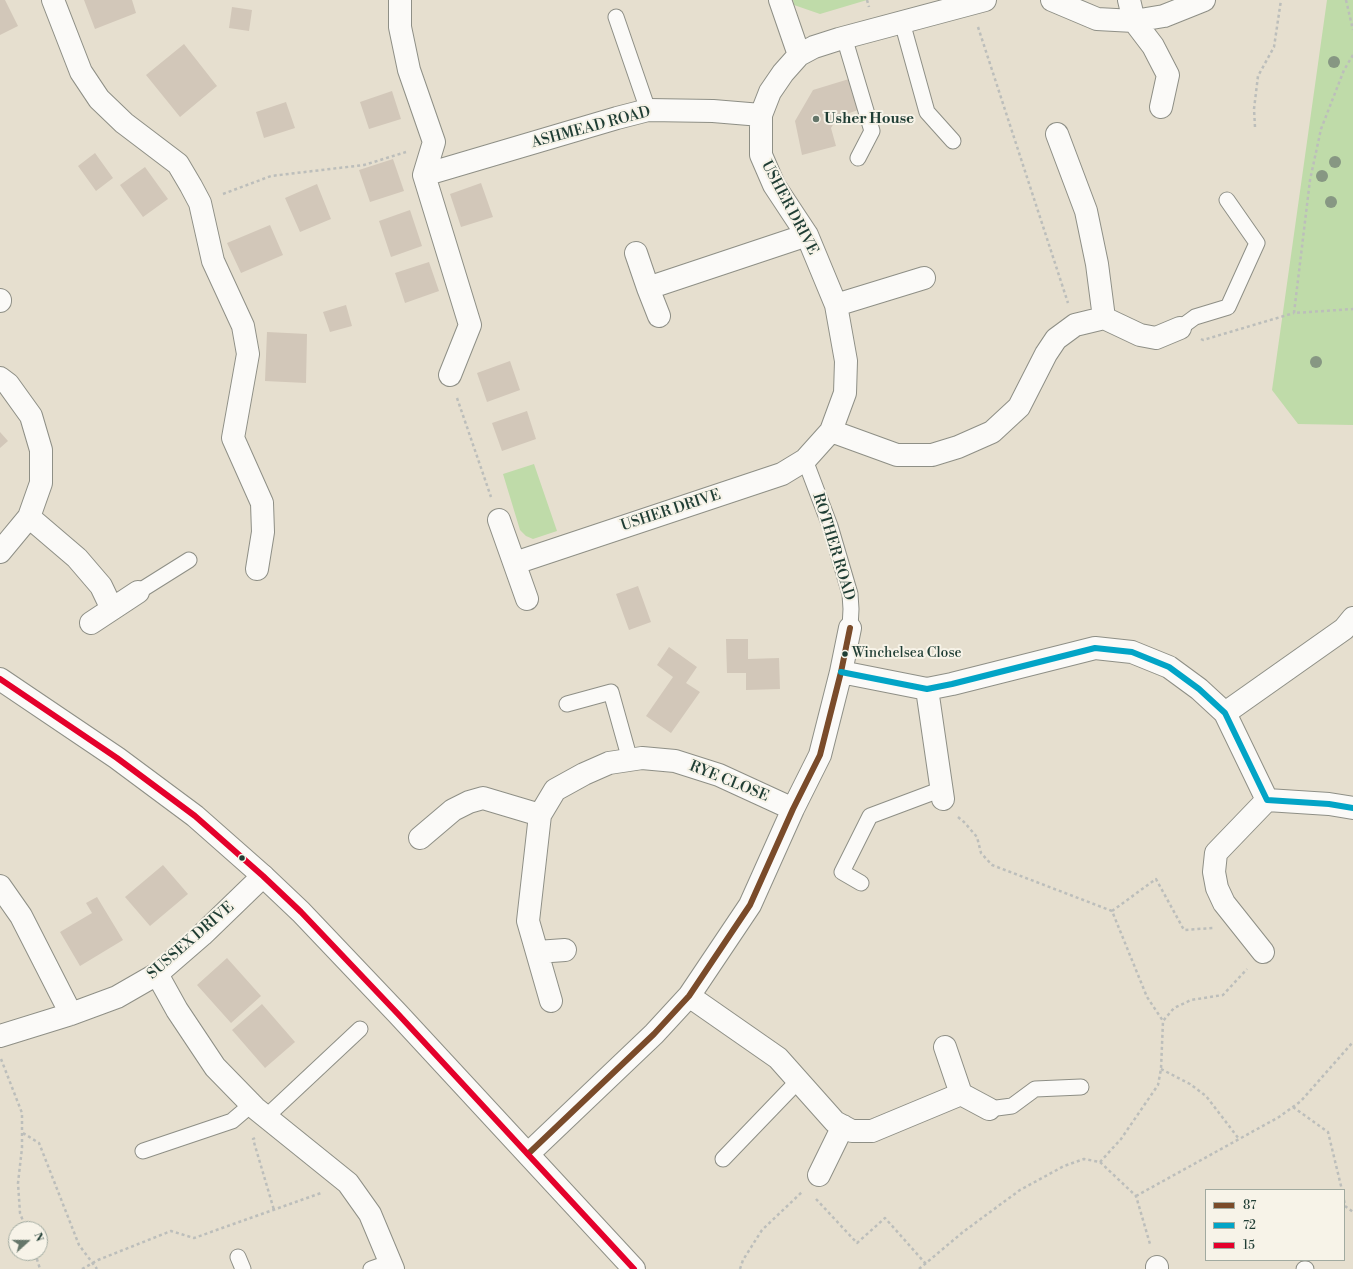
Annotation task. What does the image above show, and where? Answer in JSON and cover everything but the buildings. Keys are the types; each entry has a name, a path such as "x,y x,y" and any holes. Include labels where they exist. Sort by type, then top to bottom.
{"street":[{"path":"53,0 81,72 99,99 124,123 178,164 200,203 213,261 243,326 248,354 233,438 262,503 263,532 257,569"},
{"path":"400,0 400,27 409,70 434,142 424,174 470,325 450,375"},
{"path":"780,0 799,55"},
{"path":"1052,0 1097,18 1132,10 1164,16 1204,0"},
{"name":"USHER DRIVE","path":"515,563 782,474 805,460 831,431 845,393 846,369 846,361 836,306 807,235 774,185 761,155 761,116 770,92 783,73 799,55 814,47 844,37 978,2"},
{"path":"1132,10 1168,75 1161,107"},
{"name":"ASHMEAD ROAD","path":"424,174 648,110 713,111 761,116"},
{"path":"1057,134 1086,211 1104,318"},
{"path":"648,288 807,235"},
{"path":"636,253 658,316"},
{"path":"836,306 924,278"},
{"path":"831,431 896,455 932,455 958,447 992,432 1019,407 1046,354 1056,339 1075,325 1104,318 1140,334 1156,338 1180,328"},
{"path":"0,378 8,384 31,416 41,450 41,483 29,517 0,552"},
{"path":"29,517 77,558 101,586 112,609"},
{"path":"499,520 527,599"},
{"path":"91,622 138,592"},
{"path":"1225,712 1344,629 1353,618"},
{"name":"ROTHER ROAD","path":"528,1154 654,1034 689,996 750,905 793,808 820,755 841,672 850,628"},
{"path":"841,672 927,689 1095,648 1132,652 1169,667 1199,689 1225,712 1267,800"},
{"path":"0,679 117,758 201,821 263,876 317,929 634,1269"},
{"path":"927,689 942,794"},
{"name":"RYE CLOSE","path":"551,1001 528,921 540,815 555,790 609,762 642,758 675,761 719,775 793,808"},
{"path":"420,838 453,810 469,802 483,798 540,815"},
{"path":"1263,952 1224,903 1217,888 1214,872 1216,853 1267,800 1329,804 1353,808"},
{"name":"SUSSEX DRIVE","path":"0,1036 71,1014 117,997 157,974 202,935 263,876"},
{"path":"0,886 21,916 71,1014"},
{"path":"537,952 566,950"},
{"path":"157,974 177,1010 215,1067 263,1114 348,1183 370,1214 392,1265"},
{"path":"689,996 778,1058 835,1122 852,1131 872,1131 962,1094"},
{"path":"945,1047 962,1094 989,1109"},
{"path":"812,1182 843,1126"}],"lane":[{"path":"616,17 648,110"},
{"path":"902,22 927,112 953,141"},
{"path":"844,37 872,132 858,158"},
{"path":"1180,328 1194,316 1228,307 1257,243 1227,200"},
{"name":"ROTHER ROAD","path":"805,460 830,526 850,594 850,628"},
{"path":"138,592 189,560"},
{"path":"567,704 611,692 630,760"},
{"path":"861,883 842,872 870,816 942,794"},
{"path":"143,1151 232,1122 263,1114 360,1029"},
{"path":"723,1159 798,1081"},
{"path":"989,1109 1012,1106 1035,1090 1081,1087"},
{"path":"371,1269 392,1265"}],"path":[{"path":"1255,127 1254,109 1258,76 1274,47 1281,0"},
{"path":"1346,0 1353,30"},
{"path":"978,2 1075,325"},
{"path":"1294,313 1310,180 1321,129 1344,70 1353,55"},
{"path":"200,203 271,176 364,165 385,160 434,142"},
{"path":"1180,328 1203,340 1294,313 1353,309"},
{"path":"450,375 499,520"},
{"path":"942,794 952,812 964,822 977,837 982,853 992,865 1112,911 1147,997 1163,1022 1161,1069 1158,1086 1121,1139 1100,1162"},
{"path":"1112,911 1156,879 1184,930 1242,926"},
{"path":"1163,1022 1174,1008 1191,1000 1222,995 1263,952"},
{"path":"1136,1196 1279,1117 1301,1101 1353,1042"},
{"path":"0,1057 22,1113 22,1148 18,1183 20,1213 23,1221"},
{"path":"1161,1069 1190,1084 1206,1096 1239,1139"},
{"path":"1293,1107 1328,1132 1342,1189"},
{"path":"263,1114 253,1139 274,1210"},
{"path":"22,1133 39,1143 79,1245 97,1269"},
{"path":"920,1269 963,1232 1020,1190 1064,1166 1084,1159 1100,1162 1136,1196 1157,1268"},
{"path":"740,1269 743,1260 762,1230 812,1182 858,1243 885,1218 926,1264"},
{"path":"82,1269 92,1263 171,1231 194,1238 348,1183"}],"green space":[{"path":"793,0 867,0 820,14 794,5"},
{"path":"1327,0 1353,0 1353,425 1298,424 1272,390"},
{"path":"534,464 557,531 533,539 526,536 520,530 503,474"}],"transit line":[{"name":"87","path":"528,1154 654,1034 689,996 750,905 793,809 820,755 841,672 850,628"},
{"name":"72","path":"841,672 927,689 1095,648 1132,652 1169,667 1199,689 1225,713 1267,800 1329,804 1353,808"},
{"name":"15","path":"0,679 117,758 195,816 263,876 301,912 398,1014 634,1269"}],"place":[{"name":"Usher House","path":"816,119"},
{"name":"Winchelsea Close","path":"845,654"}]}
